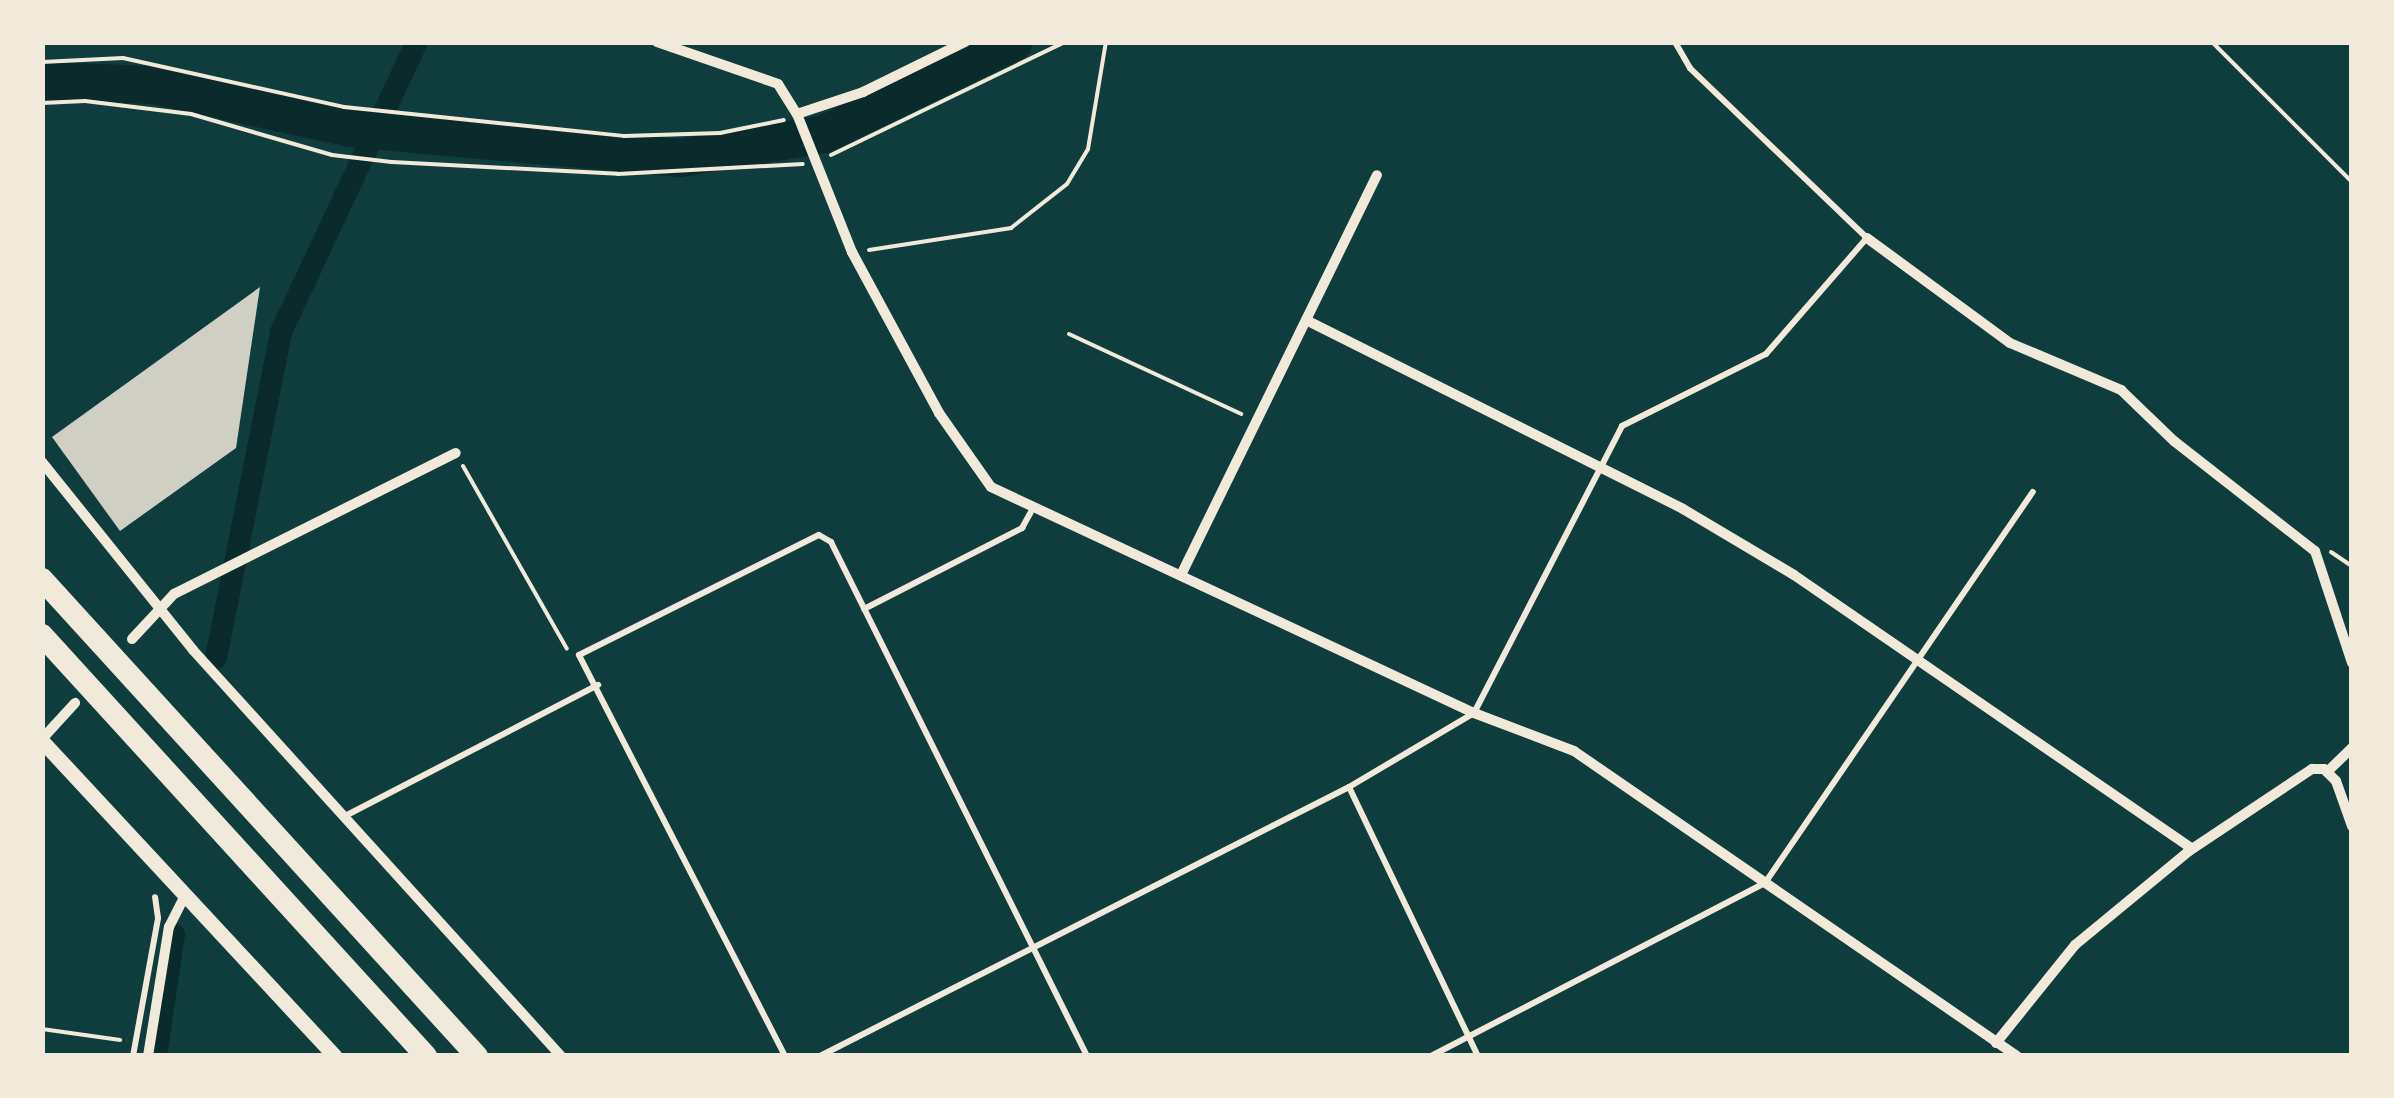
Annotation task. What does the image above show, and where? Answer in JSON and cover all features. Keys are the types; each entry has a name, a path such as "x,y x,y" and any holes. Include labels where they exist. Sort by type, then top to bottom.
{"highway":[{"path":"42,579 477,1056"},
{"path":"42,635 426,1056"}],"street":[{"path":"657,42 778,84 799,119 852,252 964,453 991,487 1031,512 1098,532 1474,713 1574,751 2017,1056"},
{"path":"799,119 965,42"},
{"path":"1182,573 1377,176"},
{"path":"1867,238 2010,342 2121,390 2174,441 2315,551 2352,663"},
{"path":"1306,320 1598,466 1794,575 2192,849"},
{"path":"132,639 174,594 456,453"},
{"path":"42,462 158,610 561,1056"},
{"path":"74,703 42,740 335,1056"},
{"path":"2328,772 2352,748"},
{"path":"1996,1043 2075,946 2192,849 2312,769 2328,772 2342,792 2352,826"},
{"path":"148,1056 169,926 186,894"}],"lane":[{"path":"820,1056 1348,787 1474,713 1622,426 1776,346 1867,238 1690,68 1675,42"},
{"path":"1431,1056 1765,882 2034,492"},
{"path":"864,609 1022,528 1031,512"},
{"path":"785,1056 580,654 819,536 831,542 1087,1056"},
{"path":"347,815 598,684"},
{"path":"1348,787 1478,1056"},
{"path":"133,1056 158,918 155,897"}],"path":[{"path":"42,104 85,101 191,114 332,155 392,162 618,174 816,160 1065,42"},
{"path":"852,252 984,236 1039,208 1082,165 1106,42"},
{"path":"2212,42 2352,182"},
{"path":"42,62 123,58 344,108 624,136 744,130 799,119"},
{"path":"1069,334 1256,422"},
{"path":"456,453 568,652 580,654"},
{"path":"42,1029 135,1042"}],"building":[{"path":"260,287 236,448 120,531 52,437"}],"waterway":[{"path":"216,658 281,332 417,42"},
{"path":"42,81 153,85 350,128 680,158 825,134 1014,42"},
{"path":"156,1056 174,934"}]}
